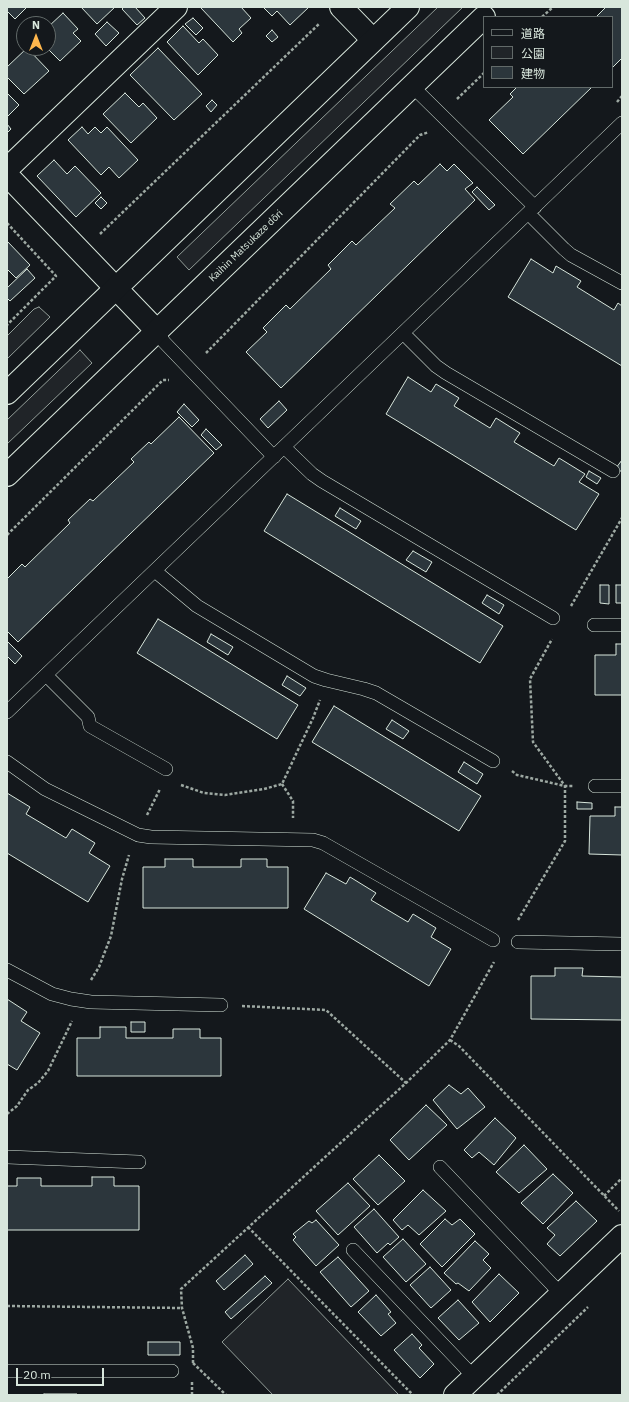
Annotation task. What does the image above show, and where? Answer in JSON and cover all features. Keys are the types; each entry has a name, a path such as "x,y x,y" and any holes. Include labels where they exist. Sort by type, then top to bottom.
{"street":[{"path":"7,169 176,7"},
{"path":"341,7 373,40"},
{"path":"7,393 408,7"},
{"name":"Kaihin Matsukaze dōri","path":"485,16 495,7"},
{"name":"Kaihin Matsukaze dōri","path":"7,475 483,18"},
{"path":"7,175 157,331"},
{"path":"455,1395 622,1236"}],"lane":[{"path":"412,86 531,210 564,249 622,283"},
{"path":"7,712 531,210 619,128"},
{"path":"157,331 164,342 274,457"},
{"path":"403,333 436,366 446,373 613,471"},
{"path":"284,447 312,474 322,481 553,618"},
{"path":"155,571 197,606 314,676 364,689 376,694 494,761"},
{"path":"594,625 622,625"},
{"path":"46,675 88,717 90,726 166,769"},
{"path":"7,762 45,789 138,835 151,837 313,840 323,843 494,940"},
{"path":"595,786 622,786"},
{"path":"518,942 622,944"},
{"path":"7,970 52,994 71,999 91,1002 221,1005"},
{"path":"7,1157 139,1162"},
{"path":"440,1167 561,1294"},
{"path":"353,1250 474,1377"},
{"path":"7,1371 172,1371"}],"path":[{"path":"543,16 553,7"},
{"path":"98,236 322,21"},
{"path":"454,102 483,74"},
{"path":"201,358 420,135 430,132 435,134"},
{"path":"7,223 56,276 7,325"},
{"path":"7,535 163,380 171,380"},
{"path":"175,784 181,784 190,789 204,793 225,795 264,789 282,784 313,718 326,680"},
{"path":"494,761 517,775 565,786 595,786"},
{"path":"282,784 293,801 292,840"},
{"path":"146,817 161,787"},
{"path":"91,980 99,966 111,936 122,879 131,851"},
{"path":"221,1005 326,1010 406,1084"},
{"path":"7,1114 17,1106 28,1090 38,1083 48,1071 75,1014"},
{"path":"450,1040 459,1046 619,1211"},
{"path":"604,1196 622,1178"},
{"path":"248,1227 412,1395"},
{"path":"497,1395 594,1302"},
{"path":"7,1306 182,1308 193,1348"},
{"path":"193,1362 226,1395"}],"green space":[{"path":"438,7 463,7 189,270 177,257"},
{"path":"39,307 50,317 7,359 7,336 34,309"},
{"path":"80,350 92,363 7,444 7,420"},
{"path":"288,1279 399,1395 273,1395 222,1342"}],"building":[{"path":"7,7 27,7 18,16 16,16 15,19 7,11"},
{"path":"81,7 115,7 97,24"},
{"path":"124,7 135,7 145,18 137,25 122,9"},
{"path":"241,7 251,18 239,29 242,33 233,42 201,8"},
{"path":"263,7 309,7 290,25 277,11 272,16"},
{"path":"606,7 622,7 622,58 613,67 613,16 597,16"},
{"path":"63,13 78,29 73,33 81,41 60,61 55,56 56,20"},
{"path":"193,18 203,28 196,35 185,24"},
{"path":"107,22 119,33 106,46 95,34"},
{"path":"183,26 199,43 203,39 218,55 198,75 167,42"},
{"path":"272,30 278,37 272,42 266,36"},
{"path":"158,48 202,94 174,120 130,75"},
{"path":"19,56 35,56 49,71 24,94 7,77 7,67"},
{"path":"516,88 591,88 523,154 489,120 513,97 510,94"},
{"path":"7,93 19,105 7,117"},
{"path":"125,93 139,107 143,103 157,118 131,143 103,114"},
{"path":"212,100 217,105 211,112 206,106"},
{"path":"7,124 11,129 7,133"},
{"path":"82,127 88,134 95,127 101,133 107,127 138,160 119,178 109,167 101,175 68,140"},
{"path":"54,160 67,174 75,166 101,193 76,217 37,176"},
{"path":"440,164 447,171 454,164 473,183 465,189 475,200 281,388 246,352 267,332 263,328 286,305 290,309 331,269 328,265 352,241 356,245 395,208 390,204 414,181 418,185"},
{"path":"477,187 495,205 489,210 472,192"},
{"path":"101,197 107,203 101,209 95,203"},
{"path":"7,241 30,265 16,278 7,269"},
{"path":"531,259 553,273 556,266 581,281 577,287 614,310 618,303 622,306 622,366 508,297"},
{"path":"27,269 35,278 10,301 7,298 7,288"},
{"path":"408,377 431,392 436,384 459,398 454,406 490,428 496,418 520,433 514,442 554,466 559,458 585,474 579,482 599,494 576,530 386,414"},
{"path":"279,401 287,410 268,428 260,419"},
{"path":"184,404 199,420 192,427 177,412"},
{"path":"179,417 214,453 18,642 7,631 7,579 22,564 25,567 70,523 68,520 90,499 93,501 134,462 131,459 149,442 151,444"},
{"path":"206,429 222,445 216,450 201,435"},
{"path":"622,460 622,472 616,468"},
{"path":"589,471 601,478 597,484 586,477"},
{"path":"287,494 503,626 480,663 264,531"},
{"path":"340,508 361,521 356,529 335,516"},
{"path":"413,551 432,562 426,572 406,560"},
{"path":"600,585 609,585 609,604 600,603"},
{"path":"616,585 622,585 622,603 616,603"},
{"path":"487,595 504,605 499,614 482,603"},
{"path":"158,619 298,705 277,739 137,653"},
{"path":"211,634 233,647 228,655 207,642"},
{"path":"7,641 22,656 15,664 7,656"},
{"path":"616,644 622,644 622,695 595,695 595,655 616,655"},
{"path":"287,676 306,688 300,696 282,685"},
{"path":"334,706 481,796 459,831 312,742"},
{"path":"392,720 409,731 403,739 386,729"},
{"path":"464,762 483,774 477,784 458,772"},
{"path":"7,793 30,807 26,814 66,838 72,829 95,843 89,853 110,866 88,902 7,853"},
{"path":"577,802 592,803 592,809 577,809"},
{"path":"615,807 622,807 622,855 589,854 590,816 615,816"},
{"path":"165,859 193,859 193,867 241,867 241,859 267,859 267,867 288,867 288,908 143,908 143,867 165,867"},
{"path":"326,873 346,884 350,877 376,893 371,900 408,922 413,914 436,928 431,937 451,949 429,986 304,909"},
{"path":"555,968 583,968 582,976 622,977 622,1020 531,1019 531,976 555,976"},
{"path":"7,999 27,1012 21,1021 40,1033 17,1070 7,1064"},
{"path":"131,1022 145,1022 145,1032 131,1032"},
{"path":"100,1027 126,1027 126,1038 173,1038 173,1029 200,1029 200,1038 221,1038 221,1076 77,1076 77,1038 100,1038"},
{"path":"449,1085 461,1094 468,1088 485,1107 457,1129 433,1100"},
{"path":"426,1105 447,1125 409,1160 390,1140"},
{"path":"495,1118 516,1138 494,1165 479,1152 472,1158 464,1150"},
{"path":"524,1145 547,1169 519,1193 496,1172"},
{"path":"379,1155 405,1181 378,1205 353,1179"},
{"path":"553,1174 573,1193 543,1224 521,1203"},
{"path":"92,1177 114,1177 114,1186 139,1186 139,1230 7,1230 7,1186 17,1186 17,1178 41,1178 41,1186 92,1186"},
{"path":"348,1183 370,1206 338,1235 316,1211"},
{"path":"423,1190 446,1211 419,1235 408,1225 402,1230 393,1220"},
{"path":"576,1201 597,1221 560,1256 547,1244 555,1235 547,1228"},
{"path":"374,1209 399,1237 390,1245 388,1243 377,1253 354,1227"},
{"path":"445,1219 452,1225 460,1219 475,1234 442,1267 420,1244"},
{"path":"316,1220 339,1245 316,1266 293,1240 296,1237 293,1234 309,1221 312,1223"},
{"path":"403,1239 426,1264 406,1282 383,1257"},
{"path":"475,1241 489,1254 483,1260 491,1268 469,1291 458,1283 456,1284 444,1273"},
{"path":"245,1255 253,1264 224,1290 216,1281"},
{"path":"338,1257 369,1291 351,1307 320,1272"},
{"path":"430,1267 451,1290 431,1308 410,1285"},
{"path":"499,1274 519,1293 490,1322 472,1302"},
{"path":"265,1276 272,1283 231,1319 225,1312"},
{"path":"376,1295 391,1312 388,1314 396,1323 381,1336 358,1312"},
{"path":"458,1300 479,1323 459,1340 438,1318"},
{"path":"412,1334 422,1345 419,1348 434,1364 420,1378 394,1350"},
{"path":"148,1342 180,1342 180,1355 148,1355"},
{"path":"77,1394 77,1395 44,1395"}]}
